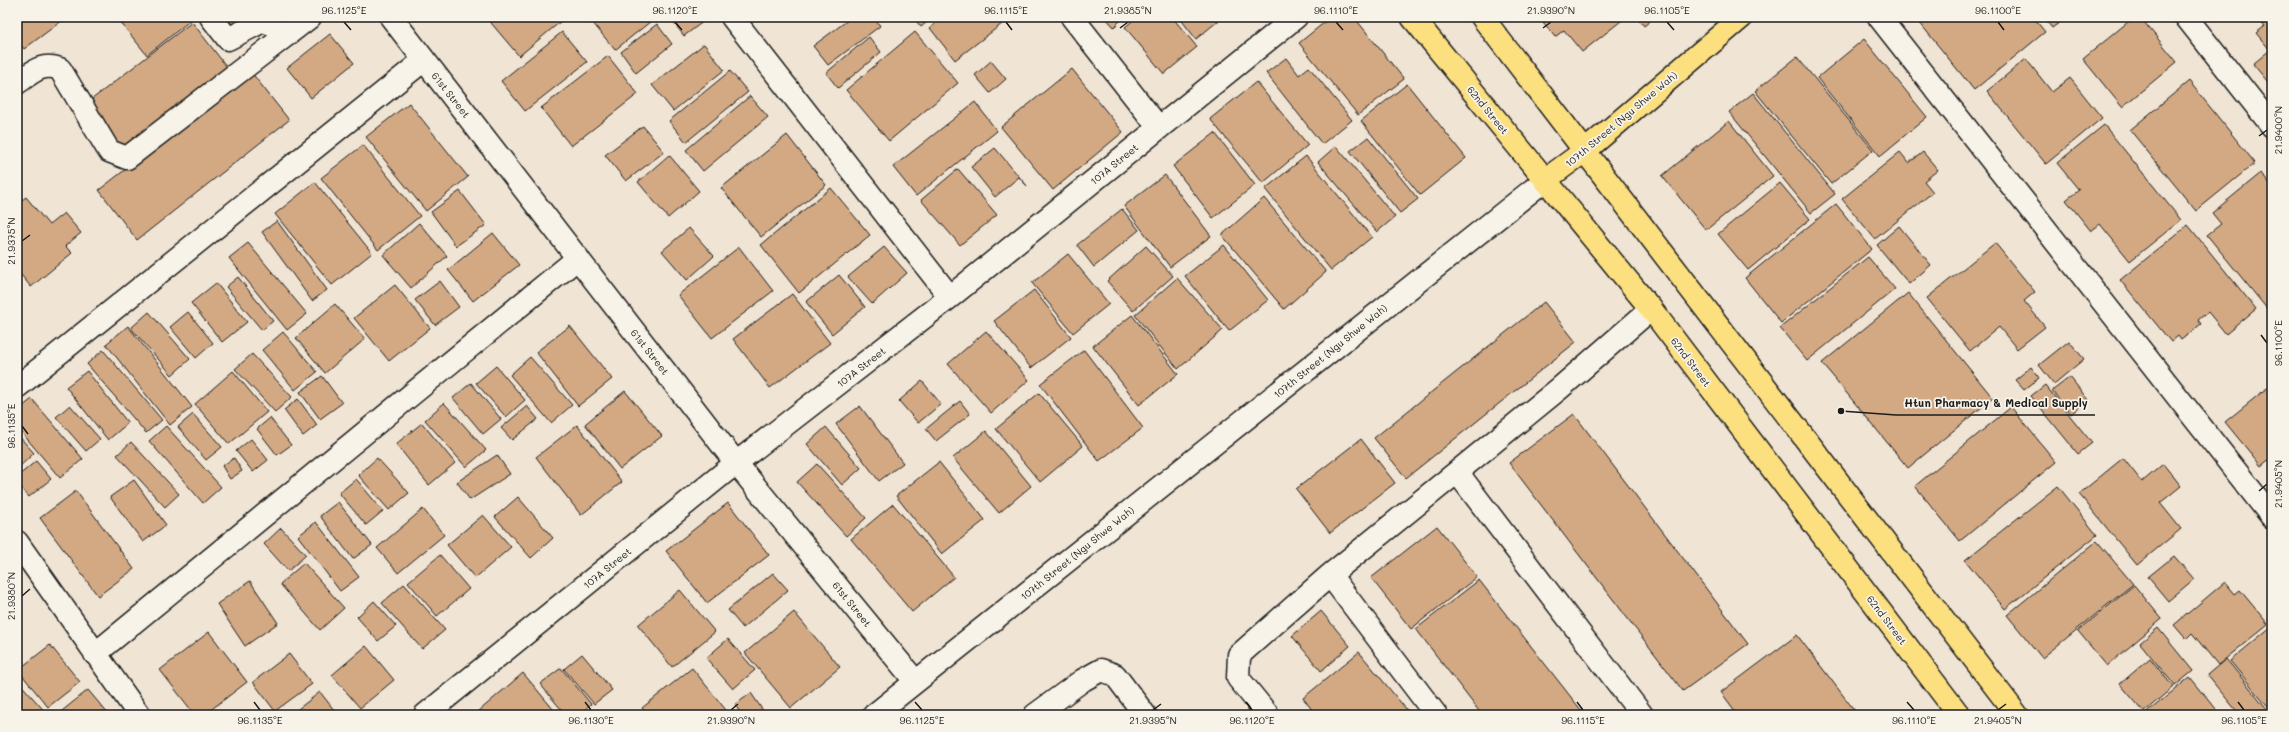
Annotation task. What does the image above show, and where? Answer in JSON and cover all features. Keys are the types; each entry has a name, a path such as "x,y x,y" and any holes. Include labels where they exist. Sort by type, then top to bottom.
{"main road":[{"name":"62nd Street","path":"1412,17 1651,309 1960,715"},
{"path":"1482,17 1586,150 2017,715"},
{"name":"107th Street (Ngu Shwe Wah)","path":"1545,180 1586,150 1742,17"}],"street":[{"path":"211,17 228,39 265,20 287,35"},
{"path":"17,83 37,69 50,65 60,69 109,151 127,158 310,17"},
{"name":"61st Street","path":"390,17 736,463 915,681"},
{"path":"732,17 950,297"},
{"path":"1072,17 1159,128"},
{"name":"107A Street","path":"425,715 736,463 950,297 1296,17"},
{"path":"1879,17 2272,517"},
{"path":"2186,17 2272,126"},
{"path":"17,387 424,60"},
{"name":"107th Street (Ngu Shwe Wah)","path":"874,715 1545,180"},
{"path":"95,654 578,258"},
{"path":"1268,715 1238,678 1240,655 1330,575 1560,388 1651,309"},
{"path":"1457,472 1642,715"},
{"path":"17,542 139,715"},
{"path":"1330,575 1436,715"},
{"path":"1035,715 1083,680 1101,670 1114,675 1145,715"}],"building":[{"path":"17,17 67,17 24,49 17,40"},
{"path":"116,17 190,17 192,19 147,55"},
{"path":"226,17 242,17 232,25"},
{"path":"486,17 566,17 519,56"},
{"path":"588,17 656,17 615,50"},
{"path":"669,17 701,17 704,21 684,36"},
{"path":"852,17 874,17 880,26 828,65 813,46"},
{"path":"913,17 933,17 921,27"},
{"path":"944,17 1011,17 955,60 930,28"},
{"path":"1105,17 1124,17 1114,27"},
{"path":"1137,17 1172,17 1197,47 1164,74 1125,27"},
{"path":"1179,17 1223,17 1196,39"},
{"path":"1331,17 1354,17 1404,79 1358,115 1299,43"},
{"path":"1539,17 1626,17 1582,52 1564,30 1555,37"},
{"path":"1637,17 1655,17 1644,26"},
{"path":"1915,17 2033,17 2045,32 1974,90"},
{"path":"2043,17 2067,17 2052,28"},
{"path":"2134,17 2140,17 2177,62 2122,107 2083,59"},
{"path":"2256,17 2272,17 2272,87 2253,64 2270,50 2256,33 2264,27"},
{"path":"192,22 230,71 124,152 87,103"},
{"path":"657,24 672,44 636,73 621,52"},
{"path":"562,32 587,62 525,111 501,81"},
{"path":"915,32 958,83 889,141 846,90"},
{"path":"330,34 354,63 311,98 287,68"},
{"path":"869,37 881,52 838,88 826,73"},
{"path":"1864,39 1927,117 1880,156 1817,78"},
{"path":"704,44 724,70 673,111 652,85"},
{"path":"608,56 638,94 571,146 541,108"},
{"path":"1797,57 1873,150 1831,184 1755,91"},
{"path":"1286,58 1299,75 1309,67 1352,120 1322,144 1266,73"},
{"path":"2026,59 2052,92 2070,78 2102,118 2046,164 1987,91"},
{"path":"991,61 1006,79 990,93 975,75"},
{"path":"1072,69 1123,132 1053,190 1001,127"},
{"path":"730,71 748,92 686,142 669,121"},
{"path":"251,72 289,120 137,240 99,190"},
{"path":"2189,81 2255,163 2196,211 2130,130"},
{"path":"1256,82 1308,145 1263,183 1210,119"},
{"path":"1407,84 1466,158 1420,195 1361,121"},
{"path":"1753,93 1835,194 1811,213 1729,112"},
{"path":"750,96 768,117 703,171 686,150"},
{"path":"975,102 997,131 916,196 893,167"},
{"path":"409,103 468,177 426,211 366,137"},
{"path":"1729,121 1773,176 1706,230 1662,176"},
{"path":"2104,125 2181,220 2130,261 2100,224 2091,231 2066,200 2079,190 2057,163"},
{"path":"643,126 664,152 626,181 605,155"},
{"path":"1215,133 1255,185 1213,218 1173,166"},
{"path":"787,135 826,185 761,237 721,188"},
{"path":"1368,137 1418,199 1400,213 1350,151"},
{"path":"363,145 420,216 378,250 321,178"},
{"path":"1336,146 1395,217 1377,232 1318,162"},
{"path":"995,148 1027,186 1019,177 995,197 971,167"},
{"path":"1900,152 1909,163 1923,152 1938,170 1924,181 1933,192 1875,239 1842,199"},
{"path":"669,155 699,191 668,218 638,182"},
{"path":"1306,156 1372,237 1331,270 1265,189"},
{"path":"958,169 997,215 960,245 921,200"},
{"path":"2261,173 2272,188 2272,307 2268,310 2207,235 2221,224 2212,213"},
{"path":"1165,175 1211,236 1170,267 1124,206"},
{"path":"315,182 372,253 332,285 275,214"},
{"path":"1780,183 1810,219 1748,270 1718,234"},
{"path":"831,188 870,235 799,293 761,245"},
{"path":"460,191 486,225 456,246 431,212"},
{"path":"26,197 49,225 64,213 81,233 65,246 72,253 31,287 17,270 17,204"},
{"path":"1264,198 1326,272 1284,309 1222,235"},
{"path":"1836,204 1872,249 1781,323 1745,278"},
{"path":"1122,209 1139,230 1094,267 1077,245"},
{"path":"277,221 327,290 312,301 262,232"},
{"path":"419,223 447,256 411,288 383,255"},
{"path":"2188,225 2256,309 2226,334 2208,312 2198,320 2201,324 2181,340 2178,336 2171,342 2120,280"},
{"path":"1899,226 1931,265 1909,284 1877,245"},
{"path":"689,228 714,256 687,280 662,251"},
{"path":"493,233 519,265 473,301 448,270"},
{"path":"248,243 307,314 287,330 229,258"},
{"path":"1995,243 2035,292 2024,301 2045,327 2017,349 1999,327 1970,351 1927,298"},
{"path":"1224,245 1268,300 1229,331 1185,276"},
{"path":"1146,246 1173,276 1133,311 1107,281"},
{"path":"739,247 773,291 712,338 678,295"},
{"path":"884,247 907,273 872,304 848,277"},
{"path":"1068,254 1109,304 1073,333 1032,283"},
{"path":"1868,257 1895,289 1807,361 1780,328"},
{"path":"839,275 865,307 832,334 806,302"},
{"path":"238,277 273,321 262,330 226,287"},
{"path":"1177,278 1223,330 1178,369 1135,315"},
{"path":"440,281 459,307 435,325 415,300"},
{"path":"216,283 247,322 222,342 191,303"},
{"path":"395,285 430,328 389,361 354,318"},
{"path":"1034,290 1071,337 1031,368 994,321"},
{"path":"1908,293 1993,398 1908,468 1822,363"},
{"path":"792,294 830,343 770,388 733,339"},
{"path":"1544,302 1576,342 1406,478 1374,438"},
{"path":"335,304 365,339 325,373 296,338"},
{"path":"149,312 190,359 172,375 131,328"},
{"path":"188,312 213,343 196,358 170,327"},
{"path":"1132,315 1178,374 1139,405 1093,346"},
{"path":"128,326 192,407 170,425 106,344"},
{"path":"570,326 612,379 578,406 536,352"},
{"path":"986,331 1029,380 991,413 948,364"},
{"path":"283,332 317,372 295,390 262,350"},
{"path":"2069,341 2084,359 2054,384 2039,365"},
{"path":"103,350 162,420 146,433 87,364"},
{"path":"1084,350 1143,428 1099,461 1040,384"},
{"path":"252,354 292,397 275,412 235,369"},
{"path":"530,357 572,405 551,423 510,375"},
{"path":"496,366 525,400 506,417 476,383"},
{"path":"2031,367 2039,378 2024,390 2015,380"},
{"path":"87,371 128,423 108,440 66,387"},
{"path":"233,371 267,412 229,444 195,404"},
{"path":"322,376 342,403 320,419 300,392"},
{"path":"2070,377 2088,400 2071,414 2052,391"},
{"path":"922,381 941,404 918,423 899,401"},
{"path":"471,383 501,419 483,434 453,398"},
{"path":"2272,384 2272,457 2261,466 2225,422"},
{"path":"2045,385 2092,443 2078,454 2031,396"},
{"path":"625,391 662,436 620,469 585,424"},
{"path":"1039,393 1083,446 1040,482 996,429"},
{"path":"32,399 83,459 60,478 17,427 17,411"},
{"path":"298,399 317,425 303,436 284,410"},
{"path":"960,401 970,414 936,441 926,429"},
{"path":"444,403 486,450 466,467 425,420"},
{"path":"70,405 100,439 86,451 56,417"},
{"path":"527,406 538,419 512,440 501,428"},
{"path":"860,406 903,463 879,481 836,424"},
{"path":"2011,407 2056,462 1960,541 1915,486"},
{"path":"193,414 222,447 206,460 178,427"},
{"path":"1574,414 1748,644 1683,691 1509,463"},
{"path":"270,418 291,445 277,455 257,429"},
{"path":"422,423 455,463 429,485 396,444"},
{"path":"577,425 622,482 581,515 536,457"},
{"path":"166,426 221,487 203,503 149,441"},
{"path":"826,427 861,468 842,485 807,444"},
{"path":"986,431 1031,486 999,513 953,458"},
{"path":"17,434 34,453 17,469"},
{"path":"251,439 268,460 253,472 236,451"},
{"path":"1361,439 1395,483 1330,533 1296,489"},
{"path":"131,442 179,494 165,507 117,455"},
{"path":"497,455 510,474 470,500 457,482"},
{"path":"234,458 242,471 230,479 222,466"},
{"path":"377,458 409,493 389,510 358,475"},
{"path":"2123,458 2142,482 2163,464 2181,486 2160,503 2181,529 2137,565 2079,494"},
{"path":"36,461 51,479 29,497 17,483 17,477"},
{"path":"939,462 985,520 942,554 896,496"},
{"path":"817,464 866,518 846,536 797,482"},
{"path":"356,479 383,511 366,525 339,493"},
{"path":"134,480 166,525 143,542 110,497"},
{"path":"2058,486 2097,535 2005,609 1965,560"},
{"path":"76,491 134,569 98,596 40,518"},
{"path":"518,497 553,538 531,558 495,517"},
{"path":"338,502 372,545 353,559 320,516"},
{"path":"728,503 769,555 707,603 666,551"},
{"path":"893,504 954,577 912,612 851,539"},
{"path":"423,509 444,535 398,573 377,548"},
{"path":"483,515 511,547 475,578 447,545"},
{"path":"316,522 359,577 340,591 298,536"},
{"path":"1437,526 1477,577 1411,629 1371,578"},
{"path":"281,528 306,555 288,571 264,544"},
{"path":"2097,541 2133,584 2042,658 2007,615"},
{"path":"440,555 469,589 437,616 408,582"},
{"path":"2174,556 2194,579 2168,601 2148,577"},
{"path":"304,563 344,608 320,630 280,584"},
{"path":"773,573 788,590 743,628 728,610"},
{"path":"1479,580 1585,715 1482,715 1416,629"},
{"path":"250,581 278,623 245,646 217,604"},
{"path":"2225,582 2235,594 2240,590 2268,624 2218,665 2192,633 2186,639 2174,625"},
{"path":"404,584 445,630 422,649 382,603"},
{"path":"2134,585 2162,619 2107,666 2078,631"},
{"path":"680,590 715,632 672,667 638,625"},
{"path":"374,601 396,626 378,641 357,617"},
{"path":"1321,611 1350,646 1321,671 1292,636"},
{"path":"794,612 840,667 791,708 745,653"},
{"path":"2272,626 2272,711 2230,661"},
{"path":"2158,628 2193,671 2175,686 2140,643"},
{"path":"209,632 247,682 204,715 195,715 160,670"},
{"path":"1797,635 1858,715 1738,715 1721,692"},
{"path":"728,639 755,670 733,689 706,658"},
{"path":"50,645 80,682 48,707 18,670"},
{"path":"366,646 394,680 360,708 332,675"},
{"path":"1359,652 1411,715 1316,715 1303,698"},
{"path":"289,654 312,684 275,711 253,682"},
{"path":"582,654 612,690 594,704 564,669"},
{"path":"2150,658 2173,687 2144,712 2120,684"},
{"path":"2226,659 2268,710 2261,715 2240,715 2207,675"},
{"path":"561,668 591,704 578,715 566,715 540,684"},
{"path":"692,668 730,715 647,715 642,708"},
{"path":"523,673 558,715 483,715 479,711"},
{"path":"2190,677 2221,715 2144,715"},
{"path":"17,680 48,715 17,715"},
{"path":"88,690 109,715 57,715"},
{"path":"320,692 338,715 303,715 298,709"},
{"path":"751,693 766,715 742,715 735,705"}],"place":[{"name":"Htun Pharmacy & Medical Supply","path":"1841,411"}]}
